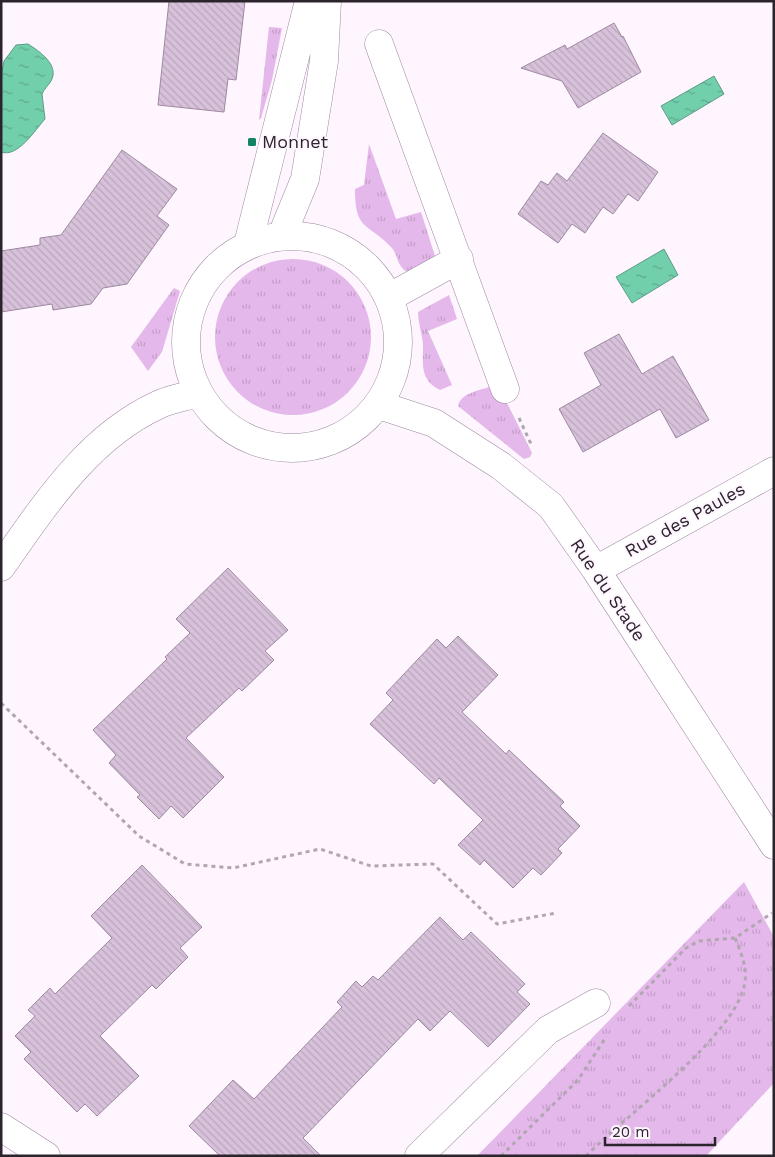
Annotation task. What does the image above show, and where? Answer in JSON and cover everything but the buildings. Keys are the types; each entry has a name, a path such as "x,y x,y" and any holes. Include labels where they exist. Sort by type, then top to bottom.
{"street":[{"path":"248,244 309,1"},
{"path":"282,235 305,179 324,61 327,1"},
{"path":"379,44 505,389"},
{"path":"282,235 315,237 346,249 371,270 390,297 398,324 399,352 392,380 379,405 353,430 320,445 285,449 250,441 220,421 198,393 186,359 186,325 198,291 219,264 248,244 282,235"},
{"path":"390,297 459,259"},
{"path":"1,567 40,511 94,448 124,424 159,404 198,393"},
{"name":"Rue du Stade","path":"379,405 434,422 501,466 551,506 596,570 774,845"},
{"name":"Rue des Paules","path":"596,570 774,471"},
{"path":"420,1156 548,1030 596,1003"},
{"path":"1,1127 46,1156"}],"path":[{"path":"1,702 139,836 186,864 233,868 320,849 371,866 433,864 497,924 556,914"},
{"path":"624,1012 686,948 699,941 735,938 772,913"},
{"path":"586,1156 706,1046 730,1016 739,1001 745,983 746,965 735,938"},
{"path":"501,1156 578,1080 610,1032"}],"green space":[{"path":"269,27 282,28 272,80 259,120"},
{"path":"369,144 396,219 421,212 436,259 407,272 401,266 393,249 364,224 357,212 355,189 364,185"},
{"path":"285,259 301,259 316,262 330,268 353,287 362,300 368,314 371,337 370,352 362,374 343,397 330,406 316,412 301,415 285,415 270,412 256,406 233,387 224,374 218,360 215,345 215,329 218,314 224,300 243,277 256,268 270,262"},
{"path":"174,288 180,291 162,352 148,371 131,347"},
{"path":"449,295 457,319 428,331 452,385 440,390 429,382 424,372 423,343 418,312"},
{"path":"489,387 500,389 532,453 530,457 524,459 458,406 466,395"},
{"path":"744,882 774,937 774,1083 706,1156 477,1156"}],"water":[{"path":"28,44 47,59 53,69 51,81 42,94 45,119 20,147 7,153 1,152 1,77 4,61 16,45"},
{"path":"714,76 724,94 672,125 661,106"},
{"path":"664,249 678,275 632,303 616,277"}],"place":[{"name":"Monnet","path":"252,142"}]}
